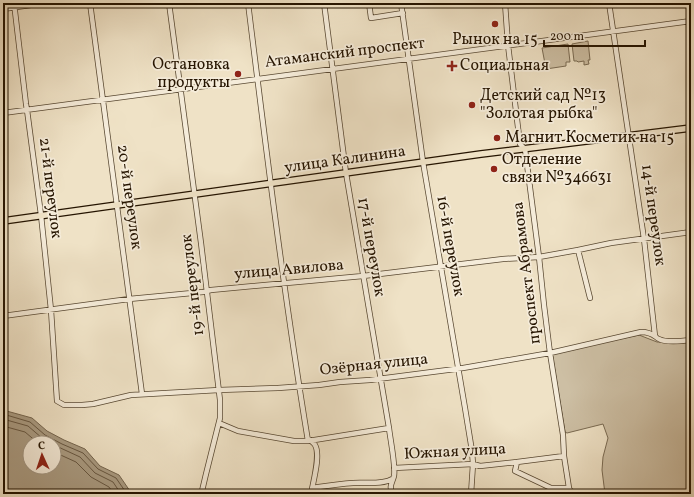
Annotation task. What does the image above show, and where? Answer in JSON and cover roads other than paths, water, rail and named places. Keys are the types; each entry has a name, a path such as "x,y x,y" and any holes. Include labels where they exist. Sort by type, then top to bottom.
{"main road":[{"name":"улица Калинина","path":"3,221 423,162 691,128"}],"street":[{"path":"3,9 14,5 45,3"},
{"name":"20-й переулок","path":"90,3 142,394"},
{"name":"19-й переулок","path":"169,3 219,390 219,424 202,491"},
{"path":"248,3 284,284 299,387 309,440 315,444 317,453 316,470 311,494"},
{"name":"17-й переулок","path":"324,3 346,173 389,428 394,468 394,475 390,489 392,494"},
{"path":"369,3 370,18 403,13"},
{"name":"16-й переулок","path":"402,3 423,162 472,451 472,494"},
{"name":"проспект Абрамова","path":"505,3 508,45 520,144 525,149 550,353 562,428 568,488 572,494"},
{"name":"14-й переулок","path":"609,3 644,238 655,336"},
{"name":"21-й переулок","path":"14,5 41,216 51,310 57,402"},
{"path":"690,21 691,29"},
{"name":"Атаманский проспект","path":"3,113 690,21"},
{"name":"улица Авилова","path":"3,316 129,299 363,276 503,259 539,257 611,243 691,232"},
{"path":"578,250 590,298"},
{"name":"Озёрная улица","path":"57,402 64,405 82,405 142,394 299,387 380,378 458,368 550,353 641,332 648,332 659,339 666,341 691,340"},
{"path":"219,424 238,431 294,441 389,428"},
{"name":"Южная улица","path":"394,468 472,464 480,466 564,456"},
{"name":"Южная улица","path":"517,462 515,471 534,481 551,488 568,488"},
{"name":"Южная улица","path":"312,488 353,483 388,481 392,479 394,475"}],"water":[{"path":"3,410 32,418 47,431 55,435 22,435 22,475 62,475 62,439 85,449 100,466 119,475 132,494 3,494"}],"place":[{"name":"Рынок на 15","path":"495,24"},
{"name":"Социальная","path":"452,66"},
{"name":"Остановка продукты","path":"238,74"},
{"name":"Детский сад №13 \"Золотая рыбка\"","path":"472,105"},
{"name":"Магнит Косметик на 15","path":"497,138"},
{"name":"Отделение связи №346631","path":"494,169"}]}
